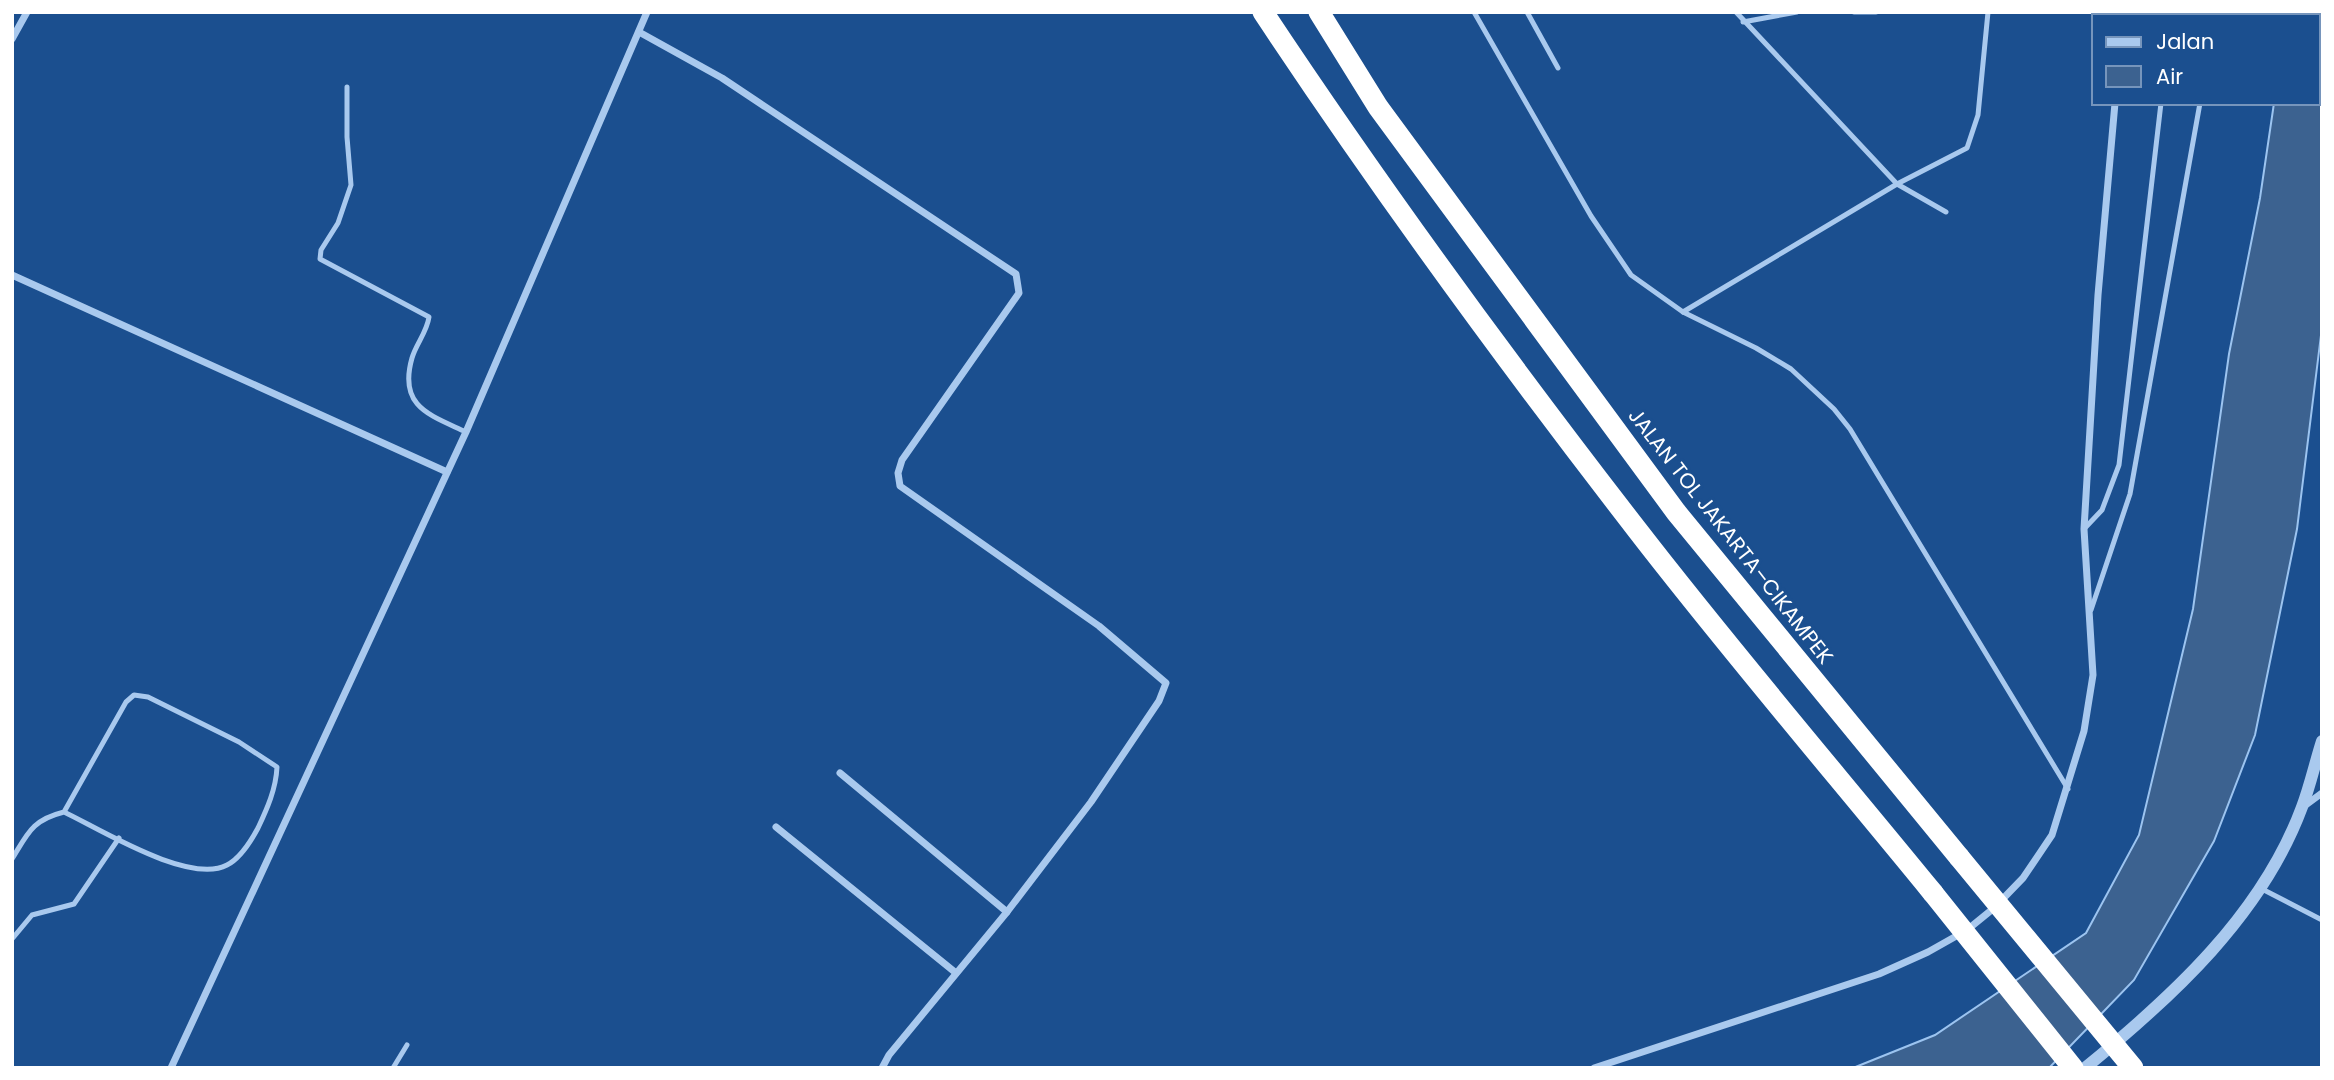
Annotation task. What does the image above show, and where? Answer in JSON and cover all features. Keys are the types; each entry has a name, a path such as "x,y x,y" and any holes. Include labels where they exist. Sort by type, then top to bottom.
{"highway":[{"path":"1263,12 1364,162 1569,442 1640,534 2073,1068"},
{"name":"JALAN TOL JAKARTA–CIKAMPEK","path":"1319,12 1378,107 1676,512 2133,1068"}],"street":[{"path":"12,39 27,12"},
{"path":"171,1068 466,432 647,12"},
{"path":"639,32 722,78 1016,274 1019,293 902,460 898,474 900,486 1099,625 1163,678 1166,687 1091,802 1007,912 889,1055 883,1068"},
{"path":"1594,1068 1879,974 1967,930 2023,878 2052,835 2084,732 2094,675 2084,529 2098,295 2115,105"},
{"path":"12,275 447,472"},
{"path":"2085,1068 2180,986 2260,887 2279,857 2302,808 2322,741"},
{"path":"840,773 1007,912"},
{"path":"2302,808 2322,793"},
{"path":"776,827 956,973"}],"lane":[{"path":"1475,12 1617,256 1631,275 1683,312 1756,348 1791,369 1834,409 1850,429 2068,789"},
{"path":"1527,12 1559,68"},
{"path":"1736,12 1742,22 1897,184 1946,212"},
{"path":"1742,22 1797,12"},
{"path":"1854,12 1876,12"},
{"path":"1683,312 1897,184 1960,153 1971,143 1978,115 1988,12"},
{"path":"347,87 351,185 338,223 321,250 320,259 429,317 412,359 409,388 422,412 466,432"},
{"path":"2084,529 2102,509 2119,465 2161,105"},
{"path":"2089,616 2130,494 2200,105"},
{"path":"12,859 33,825 47,816 64,812 173,864 208,870 227,865 240,854 262,818 276,781 276,767 239,742 148,697 134,695 126,702 64,812"},
{"path":"12,939 32,915 74,904 119,838"},
{"path":"2260,887 2322,920"},
{"path":"393,1068 407,1045"}],"water":[{"path":"2322,12 2322,327 2297,529 2255,735 2214,841 2134,980 2049,1068 1853,1068 1935,1035 2086,933 2139,835 2193,609 2229,354 2260,198 2274,105 2320,105 2320,14 2288,14"}]}
